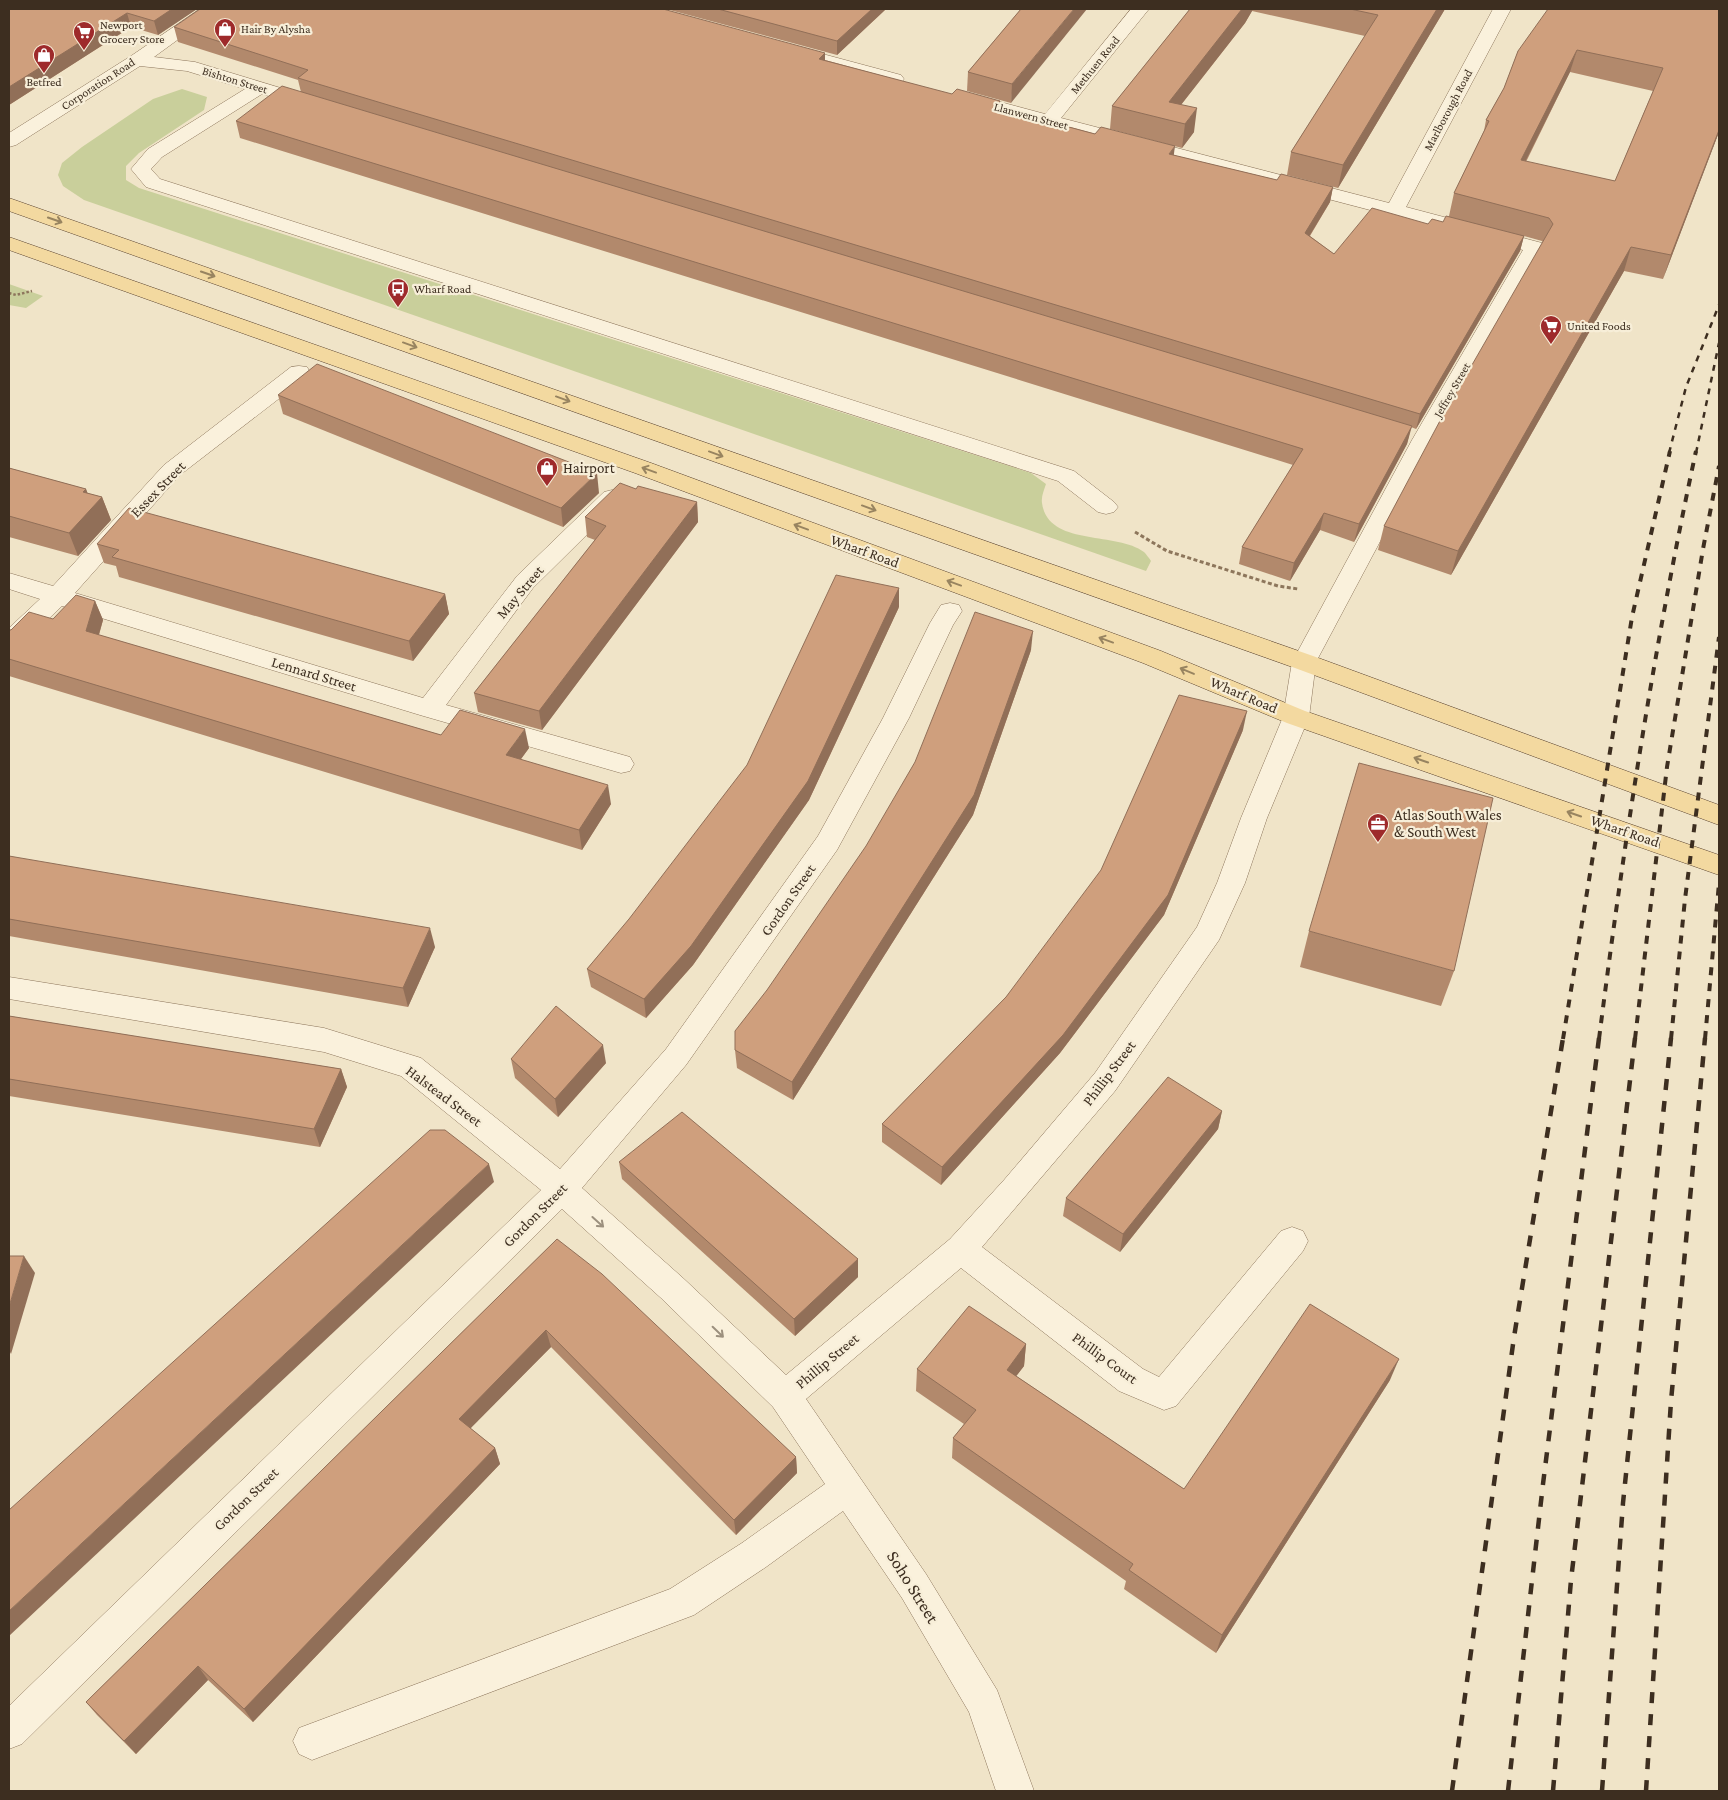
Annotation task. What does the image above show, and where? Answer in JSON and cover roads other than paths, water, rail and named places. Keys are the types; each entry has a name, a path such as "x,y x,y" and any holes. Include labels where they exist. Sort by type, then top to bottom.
{"main road":[{"path":"9,204 1304,662 1719,815"},
{"name":"Wharf Road","path":"9,243 643,468 1152,657 1296,717 1719,865"}],"street":[{"name":"Corporation Road","path":"9,141 137,60 211,9"},
{"name":"Methuen Road","path":"1049,122 1140,9"},
{"name":"Marlborough Road","path":"1394,211 1502,9"},
{"path":"768,44 909,83"},
{"name":"Bishton Street","path":"137,60 189,66 326,108"},
{"path":"259,88 156,153 141,169 153,183 1066,476 1106,507"},
{"name":"Llanwern Street","path":"946,93 1049,122 1394,211"},
{"name":"Jeffrey Street","path":"1304,662 1413,437 1534,248 1394,211"},
{"name":"Essex Street","path":"9,642 58,596 172,470 298,372"},
{"name":"May Street","path":"429,709 525,582 604,503 625,486"},
{"name":"Lennard Street","path":"9,581 429,709 622,764"},
{"name":"Gordon Street","path":"10,1730 562,1189 676,1057 828,843 896,718 942,623 950,611"},
{"name":"Phillip Street","path":"785,1396 962,1249 1015,1190 1106,1082 1209,932 1231,884 1254,818 1296,717 1304,662"},
{"name":"Halstead Street","path":"9,988 324,1040 411,1067 562,1189 672,1288 785,1396"},
{"name":"Phillip Court","path":"962,1249 1131,1380 1164,1395 1292,1241"},
{"name":"Soho Street","path":"785,1396 914,1586 984,1703 1015,1791"},
{"path":"312,1741 680,1603 754,1555 848,1487"}],"railway":[{"path":"1669,453 1686,387 1719,305"},
{"path":"1696,453 1719,343"},
{"path":"1563,1039 1632,617 1670,451"},
{"path":"1599,1039 1619,891 1653,671 1696,451"},
{"path":"1635,1039 1667,767 1703,549 1719,466"},
{"path":"1671,1039 1685,899 1719,637"},
{"path":"1705,1039 1719,883"},
{"path":"1452,1791 1514,1337 1563,1038"},
{"path":"1508,1791 1543,1484 1599,1038"},
{"path":"1553,1791 1571,1580 1635,1038"},
{"path":"1602,1791 1623,1503 1671,1038"},
{"path":"1646,1791 1671,1401 1705,1038"}],"place":[{"name":"Hair By Alysha","path":"225,48"},
{"name":"Newport Grocery Store","path":"84,51"},
{"name":"Betfred","path":"44,74"},
{"name":"Wharf Road","path":"398,308"},
{"name":"United Foods","path":"1551,345"},
{"name":"Hairport","path":"547,487"},
{"name":"Atlas South Wales & South West","path":"1378,843"}]}
